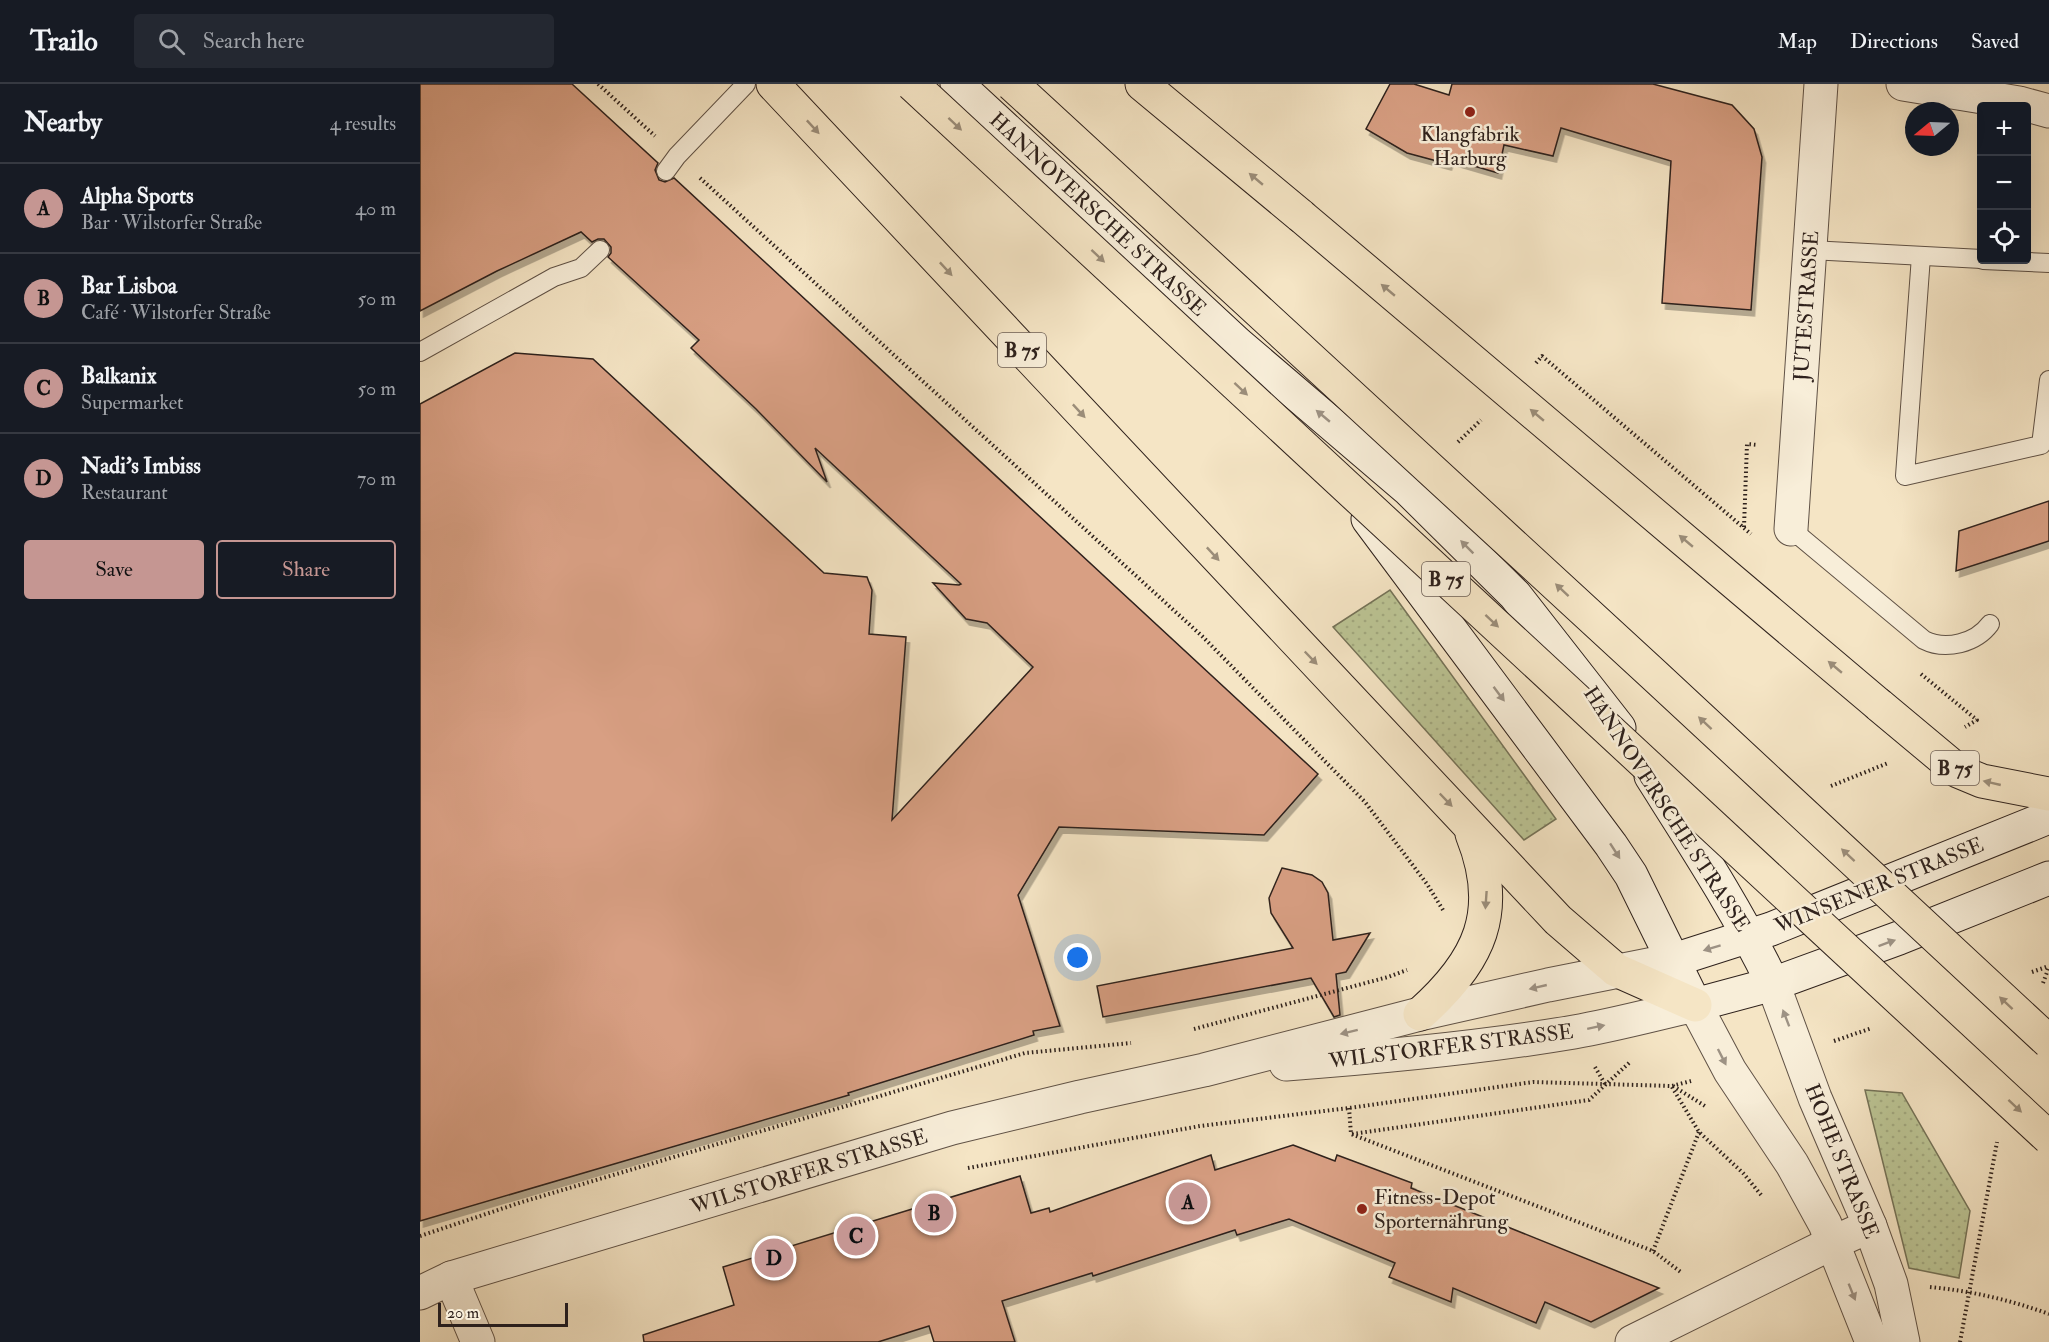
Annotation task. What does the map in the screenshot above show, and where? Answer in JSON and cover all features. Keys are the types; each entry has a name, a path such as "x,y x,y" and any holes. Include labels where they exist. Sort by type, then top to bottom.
{"highway":[{"name":"B 75","path":"773,84 1558,920 1616,970 1695,1005"},
{"name":"B 75","path":"912,84 2049,1138"},
{"path":"1012,84 1662,682 2049,1042"},
{"name":"B 75","path":"1142,84 1958,771 1982,781 2049,794"},
{"name":"B 75","path":"1420,1014 1447,989 1468,960 1487,904 1481,856 1468,824"}],"street":[{"name":"HANNOVERSCHE STRASSE","path":"957,84 1238,344 1409,490 1515,595 1611,715 1694,842 1751,937 1773,984"},
{"name":"JUTESTRASSE","path":"1791,529 1821,84"},
{"path":"1903,84 2019,103 2049,111"},
{"name":"HANNOVERSCHE STRASSE","path":"1238,344 1611,845 1631,875 1695,1005"},
{"name":"WINSENER STRASSE","path":"1674,960 1751,937 2049,817"},
{"path":"1695,1005 1773,984 1899,938 2049,878"},
{"name":"WILSTORFER STRASSE","path":"420,1293 451,1278 952,1128 1204,1070 1420,1014 1616,970 1674,960"},
{"name":"HOHE STRASSE","path":"1773,984 1815,1098 1870,1227 1891,1284 1903,1342"},
{"name":"WILSTORFER STRASSE","path":"1204,1070 1378,1057 1524,1039 1576,1031 1695,1005"},
{"name":"HOHE STRASSE","path":"1695,1005 1730,1071 1807,1190 1825,1224 1872,1342"},
{"path":"1632,1342 1694,1294 1870,1227"},
{"path":"451,1278 478,1342"}],"lane":[{"path":"672,164 746,84"},
{"path":"420,352 554,277 581,268 600,250"},
{"path":"1810,250 1977,259"},
{"path":"1921,256 1905,476 2041,445 2049,380"},
{"path":"2031,262 2049,263"},
{"path":"1791,529 1924,640 1934,644 1967,641 1984,632 1990,624"}],"path":[{"path":"598,84 672,164 1202,636 1365,802 1427,884 1447,917"},
{"path":"1822,790 1928,746 1977,720"},
{"path":"2026,974 2049,966"},
{"path":"1192,1029 1388,977 1413,968"},
{"path":"1800,1053 1879,1025"},
{"path":"420,1236 534,1199 1025,1053 1135,1043"},
{"path":"965,1168 1200,1126 1533,1082 1672,1086 1730,1071"},
{"path":"1352,1134 1589,1100 1605,1084"},
{"path":"1672,1086 1699,1132 1743,1173 1768,1203"},
{"path":"1349,1108 1352,1134"},
{"path":"1653,1251 1699,1132"},
{"path":"1352,1134 1653,1251 1683,1274 1694,1294"},
{"path":"1960,1342 1969,1291 2018,1303 2049,1314"}],"green space":[{"path":"1390,590 1556,819 1524,840 1333,627"},
{"path":"1865,1090 1902,1093 1970,1211 1959,1278 1909,1268"}],"building":[{"path":"420,84 572,84 658,163 655,170 659,180 665,182 674,178 1318,774 1264,835 1059,827 1018,895 1060,1026 1033,1031 1034,1035 848,1093 849,1095 420,1221 420,404 515,353 593,359 824,573 867,577 872,590 869,634 906,637 892,820 1033,667 987,623 966,619 933,583 961,584 815,448 827,482 756,409 691,348 699,340 608,257 611,247 604,239 592,242 581,232 497,271 420,311"},
{"path":"1390,84 1414,84 1449,95 1452,84 1653,84 1732,105 1754,129 1762,157 1751,310 1662,303 1671,161 1561,128 1553,156 1504,145 1498,173 1450,159 1448,164 1407,153 1366,129"},
{"path":"2049,501 2049,541 1956,571 1959,531"},
{"path":"1282,868 1312,875 1322,882 1328,893 1333,940 1370,933 1346,972 1336,974 1340,1015 1334,1017 1311,978 1103,1017 1097,986 1293,948 1271,913 1269,898"},
{"path":"1293,1145 1335,1161 1337,1155 1412,1183 1411,1188 1659,1288 1591,1322 1545,1302 1536,1323 1453,1288 1451,1302 1389,1277 1395,1263 1289,1219 1237,1235 1235,1230 1093,1276 1092,1273 1002,1301 1015,1342 934,1342 929,1326 878,1342 644,1342 643,1335 734,1305 723,1267 1020,1176 1031,1213 1049,1208 1050,1212 1211,1155 1215,1170"}],"place":[{"name":"Klangfabrik Harburg","path":"1470,112"},
{"name":"Alpha Sports","path":"1188,1202"},
{"name":"Fitness-Depot Sporternährung","path":"1362,1209"},
{"name":"Bar Lisboa","path":"934,1213"},
{"name":"Balkanix","path":"856,1236"},
{"name":"Nadi's Imbiss","path":"774,1258"}]}
